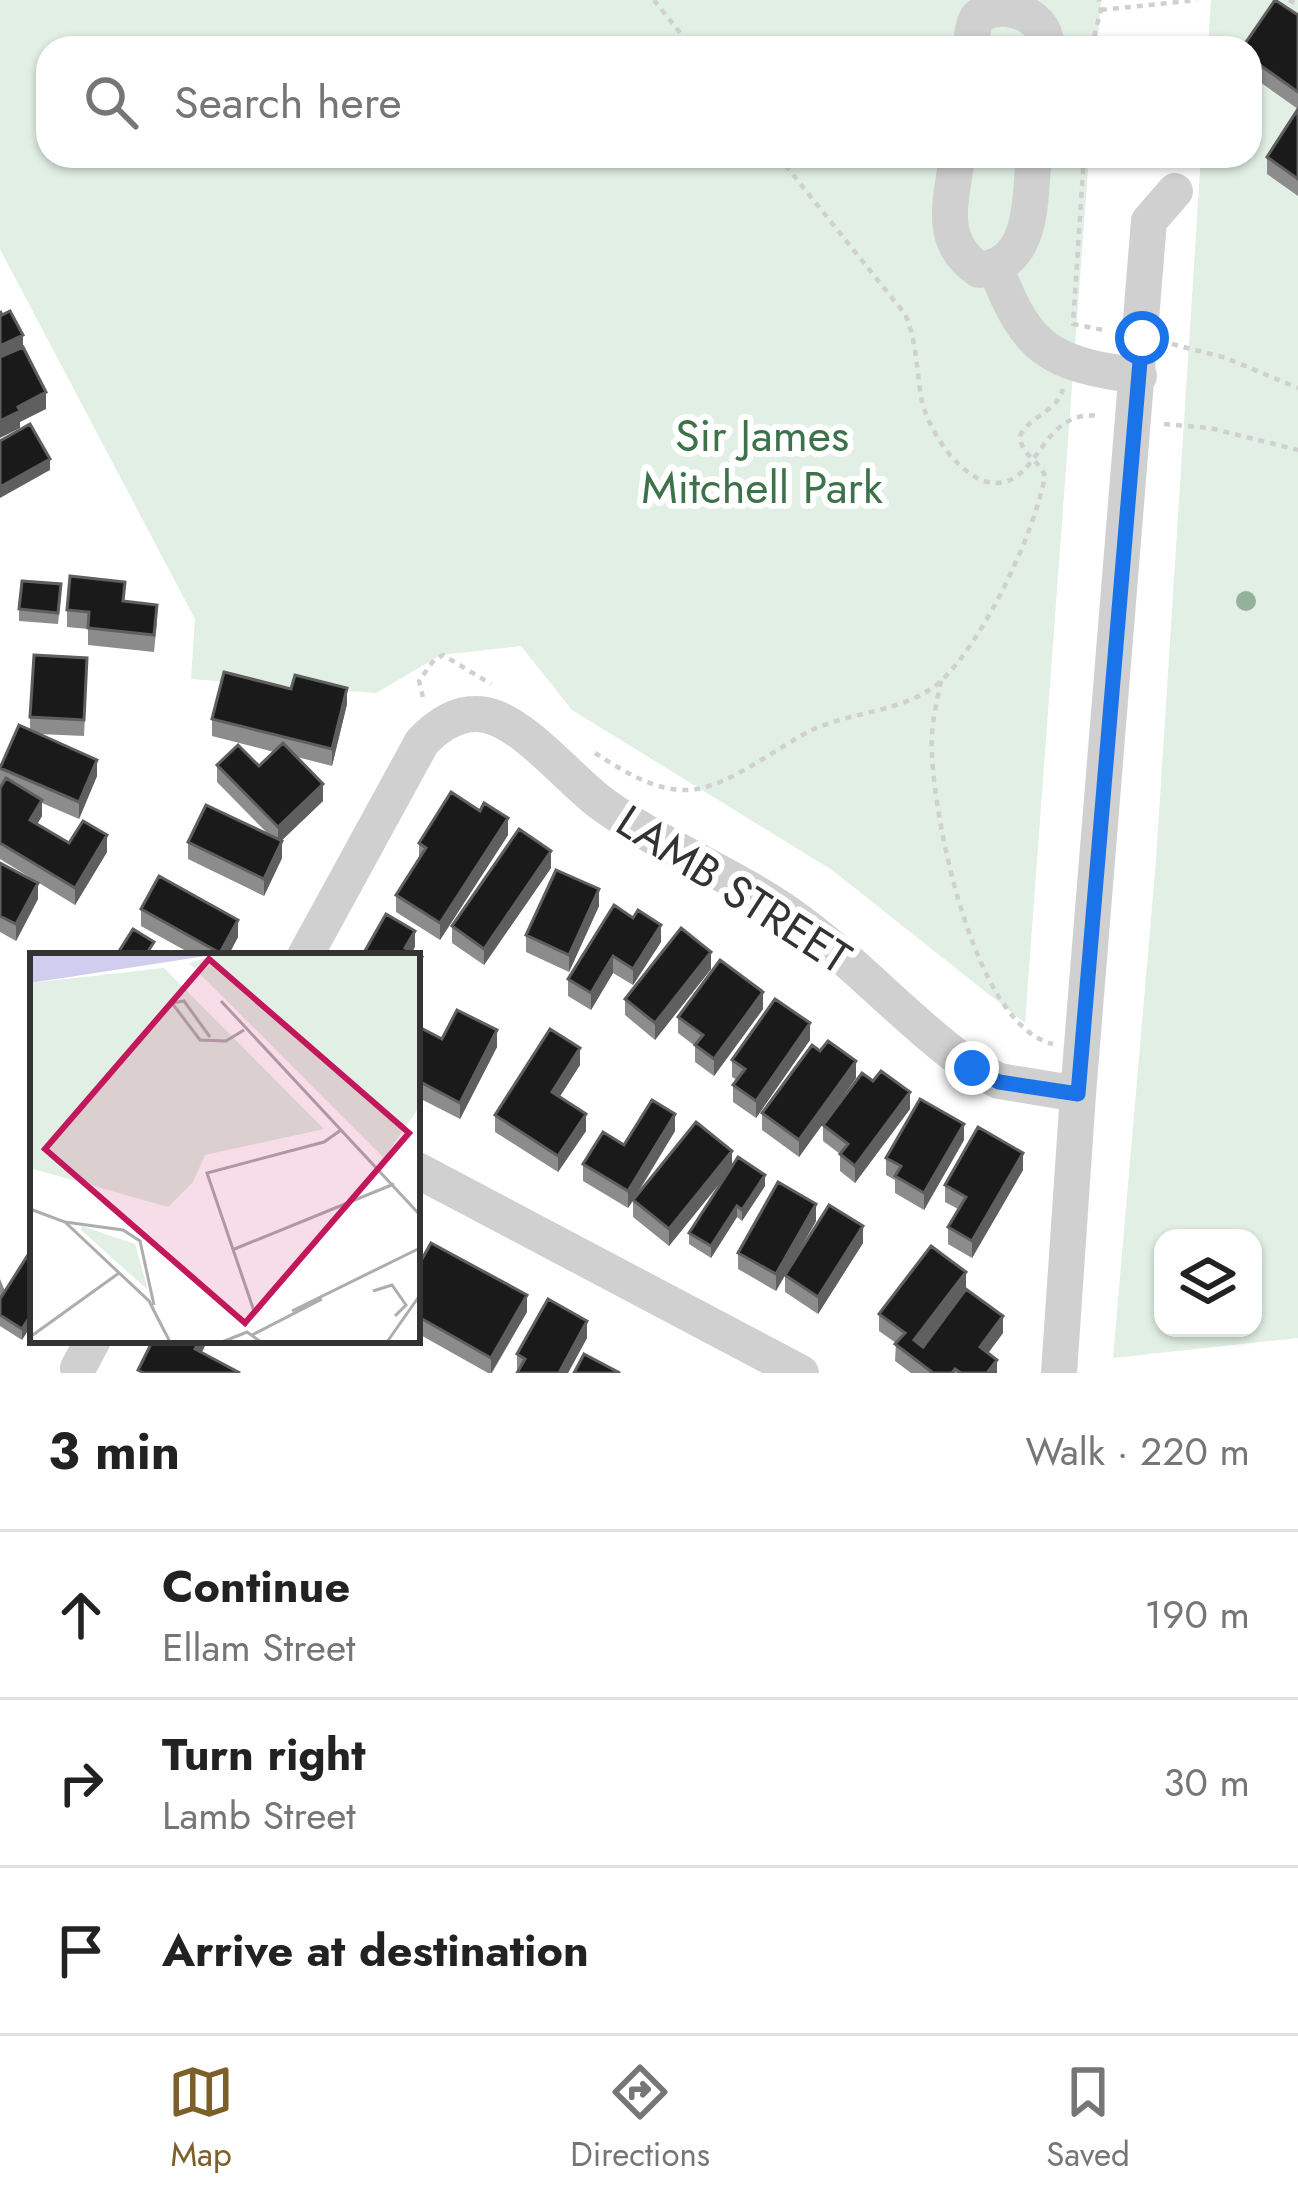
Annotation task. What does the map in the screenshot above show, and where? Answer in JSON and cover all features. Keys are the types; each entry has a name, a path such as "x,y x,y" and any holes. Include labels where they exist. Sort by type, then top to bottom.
{"street":[{"path":"974,36 979,15 1001,5 1026,9 1037,17 1046,36"},
{"path":"957,168 952,241 962,258 979,270 996,268 1022,245 1032,168"},
{"path":"1059,1373 1149,220 1175,191"},
{"path":"996,268 1010,305 1037,344 1067,362 1139,376"},
{"path":"307,953 422,742 442,716"},
{"name":"LAMB STREET","path":"442,716 499,718 602,804 783,910 823,939 972,1068 999,1082 1078,1094"},
{"path":"420,1172 801,1373"}],"path":[{"path":"654,0 682,36"},
{"path":"1094,36 1099,0"},
{"path":"1101,10 1197,0"},
{"path":"1289,0 1298,5"},
{"path":"788,168 905,314 917,343 928,421 972,476 995,483 1011,479 1062,423 1076,416 1210,428 1298,451"},
{"path":"1083,168 1072,324 1226,358 1298,388"},
{"path":"584,746 661,787 695,790 815,729 914,697 940,681 996,604 1012,569 1045,476 1020,445 1020,436 1060,399 1067,362"},
{"path":"442,716 419,681 439,657 446,656 492,685"},
{"path":"940,681 931,748 933,776 970,937 993,991 1018,1023 1046,1042 1082,1048"}],"green space":[{"name":"Sir James Mitchell Park","path":"0,0 1101,0 1098,36 36,36 36,168 1088,168 1025,1023 832,870 572,710 521,646 441,655 376,693 191,679 195,619 0,249"},
{"path":"1211,0 1298,0 1298,1338 1113,1358 1156,861 1200,168 1262,168 1262,36 1209,36"}],"building":[{"path":"1275,0 1298,15 1298,92 1262,66 1262,36 1250,36"},
{"path":"1298,109 1298,179 1267,157"},
{"path":"0,311 2,315 10,311 23,335 0,346"},
{"path":"23,347 46,392 0,421 0,357"},
{"path":"30,424 50,459 0,487 0,441"},
{"path":"70,576 125,582 123,601 157,605 154,635 88,628 89,612 67,610"},
{"path":"22,581 61,584 58,613 19,609"},
{"path":"34,655 87,658 84,720 30,717"},
{"path":"224,672 291,689 295,675 347,688 332,749 212,719"},
{"path":"19,725 97,760 79,802 0,768"},
{"path":"283,743 323,784 278,827 217,765 238,745 259,766"},
{"path":"6,778 42,800 30,820 69,843 83,821 107,835 75,888 0,843 0,788"},
{"path":"451,792 480,811 484,803 508,818 440,923 396,895 426,848 419,843"},
{"path":"206,805 282,841 264,879 188,842"},
{"path":"519,829 551,851 484,949 452,926"},
{"path":"0,863 38,883 16,924 0,916"},
{"path":"556,870 599,889 569,955 526,935"},
{"path":"159,876 238,920 220,953 141,909"},
{"path":"614,905 633,918 638,910 661,925 633,969 613,956 591,993 568,979"},
{"path":"386,914 415,931 405,948 414,953 364,953"},
{"path":"681,928 711,952 655,1023 625,999"},
{"path":"133,929 154,942 147,953 118,953"},
{"path":"720,960 763,992 714,1059 695,1045 703,1035 678,1017"},
{"path":"775,999 810,1023 756,1101 733,1085 745,1069 732,1060"},
{"path":"457,1010 497,1030 460,1103 420,1082 420,1028 442,1039"},
{"path":"550,1029 580,1048 552,1092 586,1114 558,1156 495,1115"},
{"path":"828,1041 856,1061 799,1140 762,1113 812,1045 820,1051"},
{"path":"881,1071 910,1092 855,1166 840,1154 848,1144 823,1125 862,1073 873,1081"},
{"path":"920,1099 964,1124 924,1193 895,1176 901,1166 886,1158"},
{"path":"652,1100 675,1114 628,1191 583,1164 603,1132 624,1145"},
{"path":"696,1122 732,1151 669,1229 633,1200"},
{"path":"978,1127 1023,1153 972,1241 948,1227 966,1197 945,1185"},
{"path":"738,1157 765,1175 711,1246 689,1233"},
{"path":"778,1182 816,1204 776,1274 738,1253"},
{"path":"829,1205 863,1226 818,1297 785,1275"},
{"path":"431,1243 527,1295 491,1358 420,1318 420,1263"},
{"path":"931,1246 966,1272 914,1340 923,1347 966,1289 1003,1316 980,1347 997,1360 987,1373 955,1369 933,1373 895,1344 905,1333 879,1314"},
{"path":"30,1252 30,1317 22,1329 0,1315 0,1299"},
{"path":"548,1299 587,1321 559,1373 517,1373 525,1359 517,1354"},
{"path":"152,1343 198,1343 195,1349 240,1373 144,1373 138,1370"},
{"path":"584,1354 620,1373 574,1373"}],"route":[{"path":"972,1068 999,1082 1078,1094 1142,338"}]}
